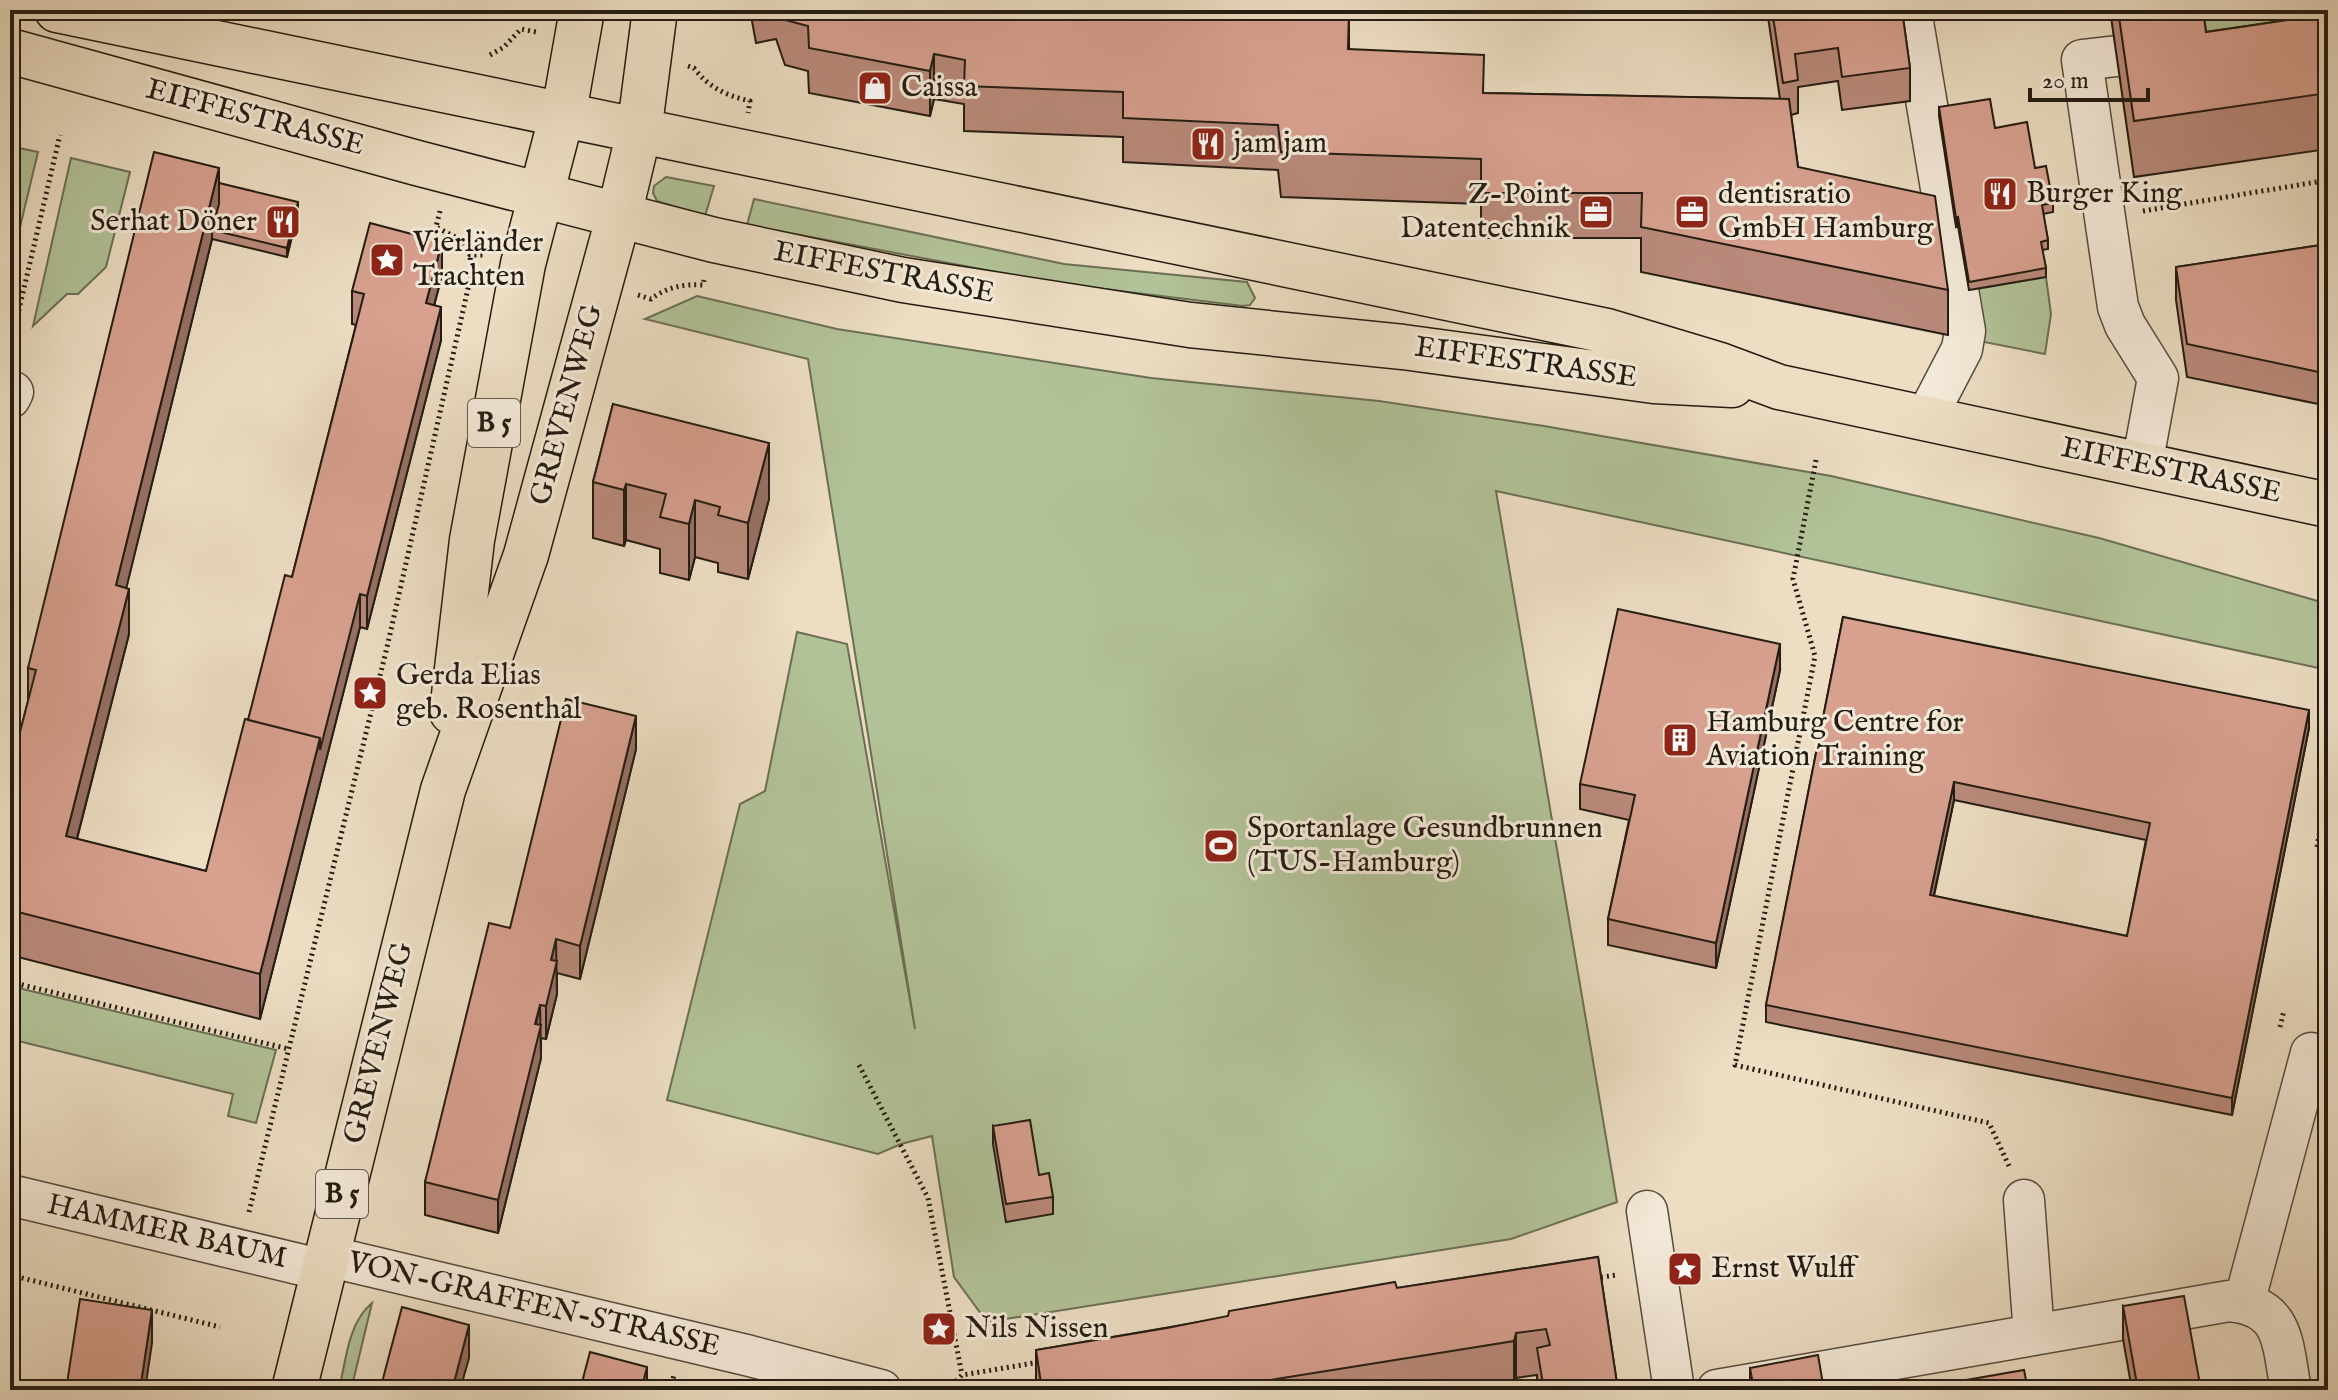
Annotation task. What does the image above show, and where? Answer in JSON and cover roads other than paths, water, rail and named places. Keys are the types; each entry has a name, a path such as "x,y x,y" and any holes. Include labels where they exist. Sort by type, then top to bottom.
{"main road":[{"name":"EIFFESTRASSE","path":"57,10 1607,331 1720,365 1779,387 2328,505"},
{"name":"GREVENWEG","path":"443,790 472,540 523,264 562,115 582,10"},
{"name":"GREVENWEG","path":"294,1390 443,790 526,555 619,215 639,132 655,10"},
{"name":"EIFFESTRASSE","path":"10,51 714,240 903,280 1190,325 1403,347 1654,381 1779,387"}],"street":[{"path":"1911,10 1965,331 1962,349 1926,418"},
{"path":"2117,56 2082,60 2118,307 2125,325 2158,378 2142,465"},
{"path":"2244,1303 2311,1053"},
{"name":"HAMMER BAUM","path":"10,1195 240,1250 325,1263"},
{"path":"2024,1200 2034,1335"},
{"path":"1647,1211 1674,1390"},
{"name":"VON-GRAFFEN-STRASSE","path":"325,1263 746,1355 881,1390"},
{"path":"1717,1390 2229,1301 2258,1307 2272,1317 2279,1328 2291,1390"}],"place":[{"name":"Caissa","path":"875,88"},
{"name":"jam jam","path":"1208,144"},
{"name":"Burger King","path":"2000,194"},
{"name":"Z-Point Datentechnik","path":"1596,212"},
{"name":"dentisratio GmbH Hamburg","path":"1692,212"},
{"name":"Serhat Döner","path":"283,222"},
{"name":"Vierländer Trachten","path":"387,260"},
{"name":"Gerda Elias geb. Rosenthal","path":"370,693"},
{"name":"Hamburg Centre for Aviation Training","path":"1680,740"},
{"name":"Sportanlage Gesundbrunnen (TUS-Hamburg)","path":"1221,846"},
{"name":"Ernst Wulff","path":"1685,1269"},
{"name":"Nils Nissen","path":"939,1329"}]}
